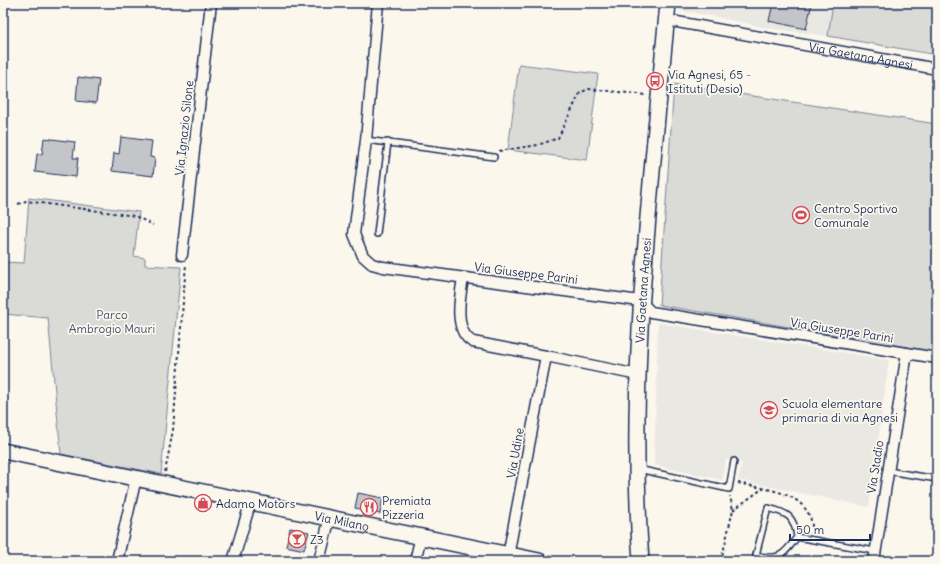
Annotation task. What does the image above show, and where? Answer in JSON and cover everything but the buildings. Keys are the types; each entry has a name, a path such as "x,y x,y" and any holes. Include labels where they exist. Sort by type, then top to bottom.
{"street":[{"name":"Via Ignazio Silone","path":"182,255 211,3"},
{"name":"Via Giuseppe Parini","path":"378,3 366,140 354,234 363,256 372,264 383,267 640,301 651,312 937,358"},
{"name":"Via Gaetana Agnesi","path":"641,561 637,469 640,301 668,3"},
{"name":"Via Gaetana Agnesi","path":"666,20 937,69"},
{"path":"463,278 459,305 462,331 465,338 473,342 638,375"},
{"name":"Via Stadio","path":"874,561 907,353"},
{"name":"Via Udine","path":"508,558 546,356"},
{"name":"Via Milano","path":"3,451 421,536 508,558 539,561"},
{"path":"117,561 136,478"},
{"path":"233,561 251,501"},
{"path":"319,561 330,517"},
{"path":"415,561 421,536"}],"lane":[{"path":"366,140 494,157"},
{"path":"377,234 388,142"},
{"path":"637,469 729,489 734,461"},
{"path":"888,471 937,479"},
{"path":"768,508 784,512 795,522 797,536 785,554 770,558 756,555 768,508"},
{"path":"797,536 875,551"}],"path":[{"path":"494,157 497,151 538,145 558,138 580,92 588,89 653,95"},
{"path":"18,204 26,202 135,216 153,225"},
{"path":"163,483 173,424 187,258 182,255"},
{"path":"731,481 788,495 801,503 810,518 813,533 812,539"},
{"path":"721,561 733,510 729,489"},
{"path":"733,510 762,489"}],"shaded area":[{"path":"681,3 833,3 828,36 768,28 702,14 680,11"},
{"name":"Scuola elementare primaria di via Agnesi","path":"658,323 889,360 869,507 738,480 742,463 726,459 722,480 654,465"}],"green space":[{"path":"833,3 937,3 937,55 828,36"},
{"path":"519,64 598,74 587,160 508,150"},
{"name":"Centro Sportivo Comunale","path":"674,84 937,124 937,352 659,305"},
{"name":"Parco Ambrogio Mauri","path":"29,198 139,212 134,256 145,258 145,265 181,267 161,474 61,454 48,318 3,314 3,262 24,263"}],"place":[{"name":"Via Agnesi, 65 - Istituti (Desio)","path":"655,81"},
{"name":"Centro Sportivo Comunale","path":"801,215"},
{"name":"Scuola elementare primaria di via Agnesi","path":"769,410"},
{"name":"Adamo Motors","path":"203,503"},
{"name":"Premiata Pizzeria","path":"369,507"},
{"name":"Z3","path":"297,539"}]}
